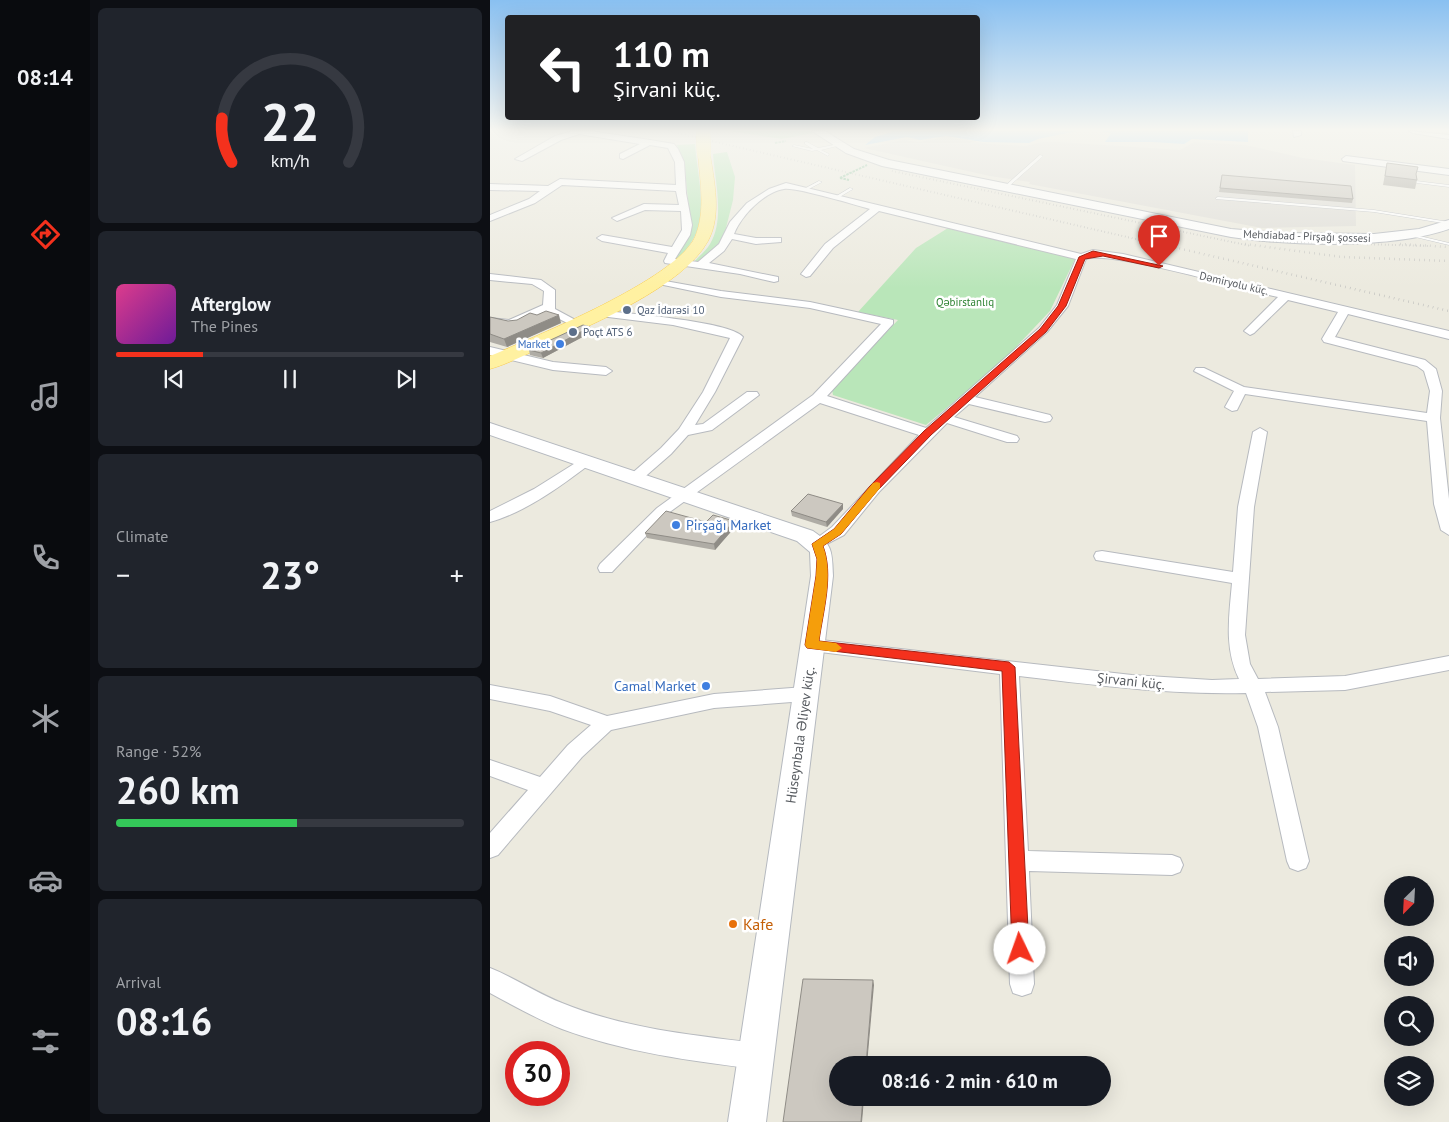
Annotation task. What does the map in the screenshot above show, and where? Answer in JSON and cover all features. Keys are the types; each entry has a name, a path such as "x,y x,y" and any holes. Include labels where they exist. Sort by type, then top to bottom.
{"main road":[{"path":"490,363 596,313 658,281 678,258 698,246 707,222 707,183"},
{"name":"Mehdiabad - Pirşağı şossesi","path":"983,183 1246,235 1356,238 1413,235 1449,223"},
{"path":"490,429 635,478 682,496 791,530 818,544"},
{"name":"Hüseynbala Əliyev küç.","path":"747,1122 822,567 822,552 818,544"}],"street":[{"path":"490,218 532,201 556,183"},
{"path":"614,183 680,188"},
{"path":"678,258 688,226 680,183"},
{"name":"Dəmiryolu küç.","path":"699,266 722,247 730,236 738,218 766,194 786,186 806,189 1082,257 1093,254 1123,257 1449,335"},
{"path":"490,187 549,189"},
{"path":"617,218 644,207 684,208"},
{"path":"806,274 829,246 880,207"},
{"path":"730,236 756,240 777,240"},
{"path":"602,238 678,258 699,266 740,271 774,279"},
{"path":"818,544 838,531 874,489 928,433 1017,356 1055,316 1082,257"},
{"path":"490,276 541,283 550,290 548,307 551,311 575,323"},
{"path":"606,568 662,511 818,398 889,322 879,318 810,305 721,294 658,281"},
{"path":"1250,331 1287,295"},
{"path":"490,321 511,324 533,312 548,307"},
{"path":"1345,310 1328,339 1427,366 1430,369 1436,391 1433,418 1442,434 1442,504 1449,530"},
{"path":"596,313 673,322 730,333 737,337 722,369 683,432 664,453 635,478"},
{"path":"490,351 553,366 606,370"},
{"path":"540,378 553,366"},
{"path":"1200,371 1241,390 1433,418"},
{"path":"1232,407 1241,390"},
{"path":"683,432 707,427 752,395"},
{"path":"818,398 928,433"},
{"path":"967,399 1045,418"},
{"path":"944,418 1012,439"},
{"path":"1260,432 1246,507 1236,635 1241,664 1260,702 1268,727 1298,861"},
{"path":"490,517 542,493 585,462"},
{"path":"1102,556 1240,579"},
{"name":"Şirvani küç.","path":"812,645 1132,682 1252,686 1346,683 1449,663"},
{"path":"1009,667 1022,984"},
{"path":"490,692 581,712 597,718 605,724"},
{"path":"490,848 575,751 605,724 714,701 805,694"},
{"path":"490,768 544,787"},
{"path":"1016,861 1172,865"},
{"path":"490,980 562,1015 603,1028 670,1045 756,1056"}],"lane":[{"path":"806,189 817,183"},
{"path":"1005,188 1010,183"},
{"path":"1430,183 1446,185"},
{"path":"837,197 851,189"},
{"path":"1218,198 1374,211 1449,223"},
{"path":"1413,235 1449,244"}],"shaded area":[{"path":"1355,183 1356,226 1262,228 1029,184"}],"green space":[{"path":"686,183 699,183 701,210 697,231 689,246 678,260 673,260 691,231"},
{"path":"716,183 734,183 733,200 724,236 698,262 694,262 707,249 715,234 718,200"},
{"name":"Qəbirstanlıq","path":"948,228 1075,259 1050,311 1001,363 926,425 833,395 832,390 898,320 858,312 916,248"}],"building":[{"path":"1221,183 1320,183 1351,186 1353,199 1220,188"},
{"path":"546,311 559,315 504,339 490,334 490,317 508,321 517,320 530,313 537,315"},
{"path":"583,325 590,327 541,353 529,350"},
{"path":"808,494 843,504 826,522 791,511"},
{"path":"666,511 706,522 713,515 734,521 714,544 645,533"},
{"path":"803,979 873,980 867,1056 829,1056 829,1106 862,1106 861,1122 783,1122"}],"railway":[{"path":"895,183 1166,246"},
{"path":"951,183 1251,246"},
{"path":"1259,241 1429,246"},
{"path":"1160,244 1449,311"},
{"path":"1245,244 1342,257 1449,261"},
{"path":"1400,244 1449,247"}],"slow traffic":[{"path":"836,648 812,645 822,576 822,552 818,544 838,531 877,485"}],"place":[{"name":"Qaz İdarəsi 10","path":"627,310"},
{"name":"Poçt ATS 6","path":"573,332"},
{"name":"Market","path":"560,344"},
{"name":"Pirşağı Market","path":"676,525"},
{"name":"Camal Market","path":"706,686"},
{"name":"Kafe","path":"733,924"}],"route":[{"path":"1020,949 1009,667 812,645 822,576 822,552 818,544 845,524 903,457 928,433 1017,356 1043,330 1062,306 1082,257 1103,254 1159,266"}]}
